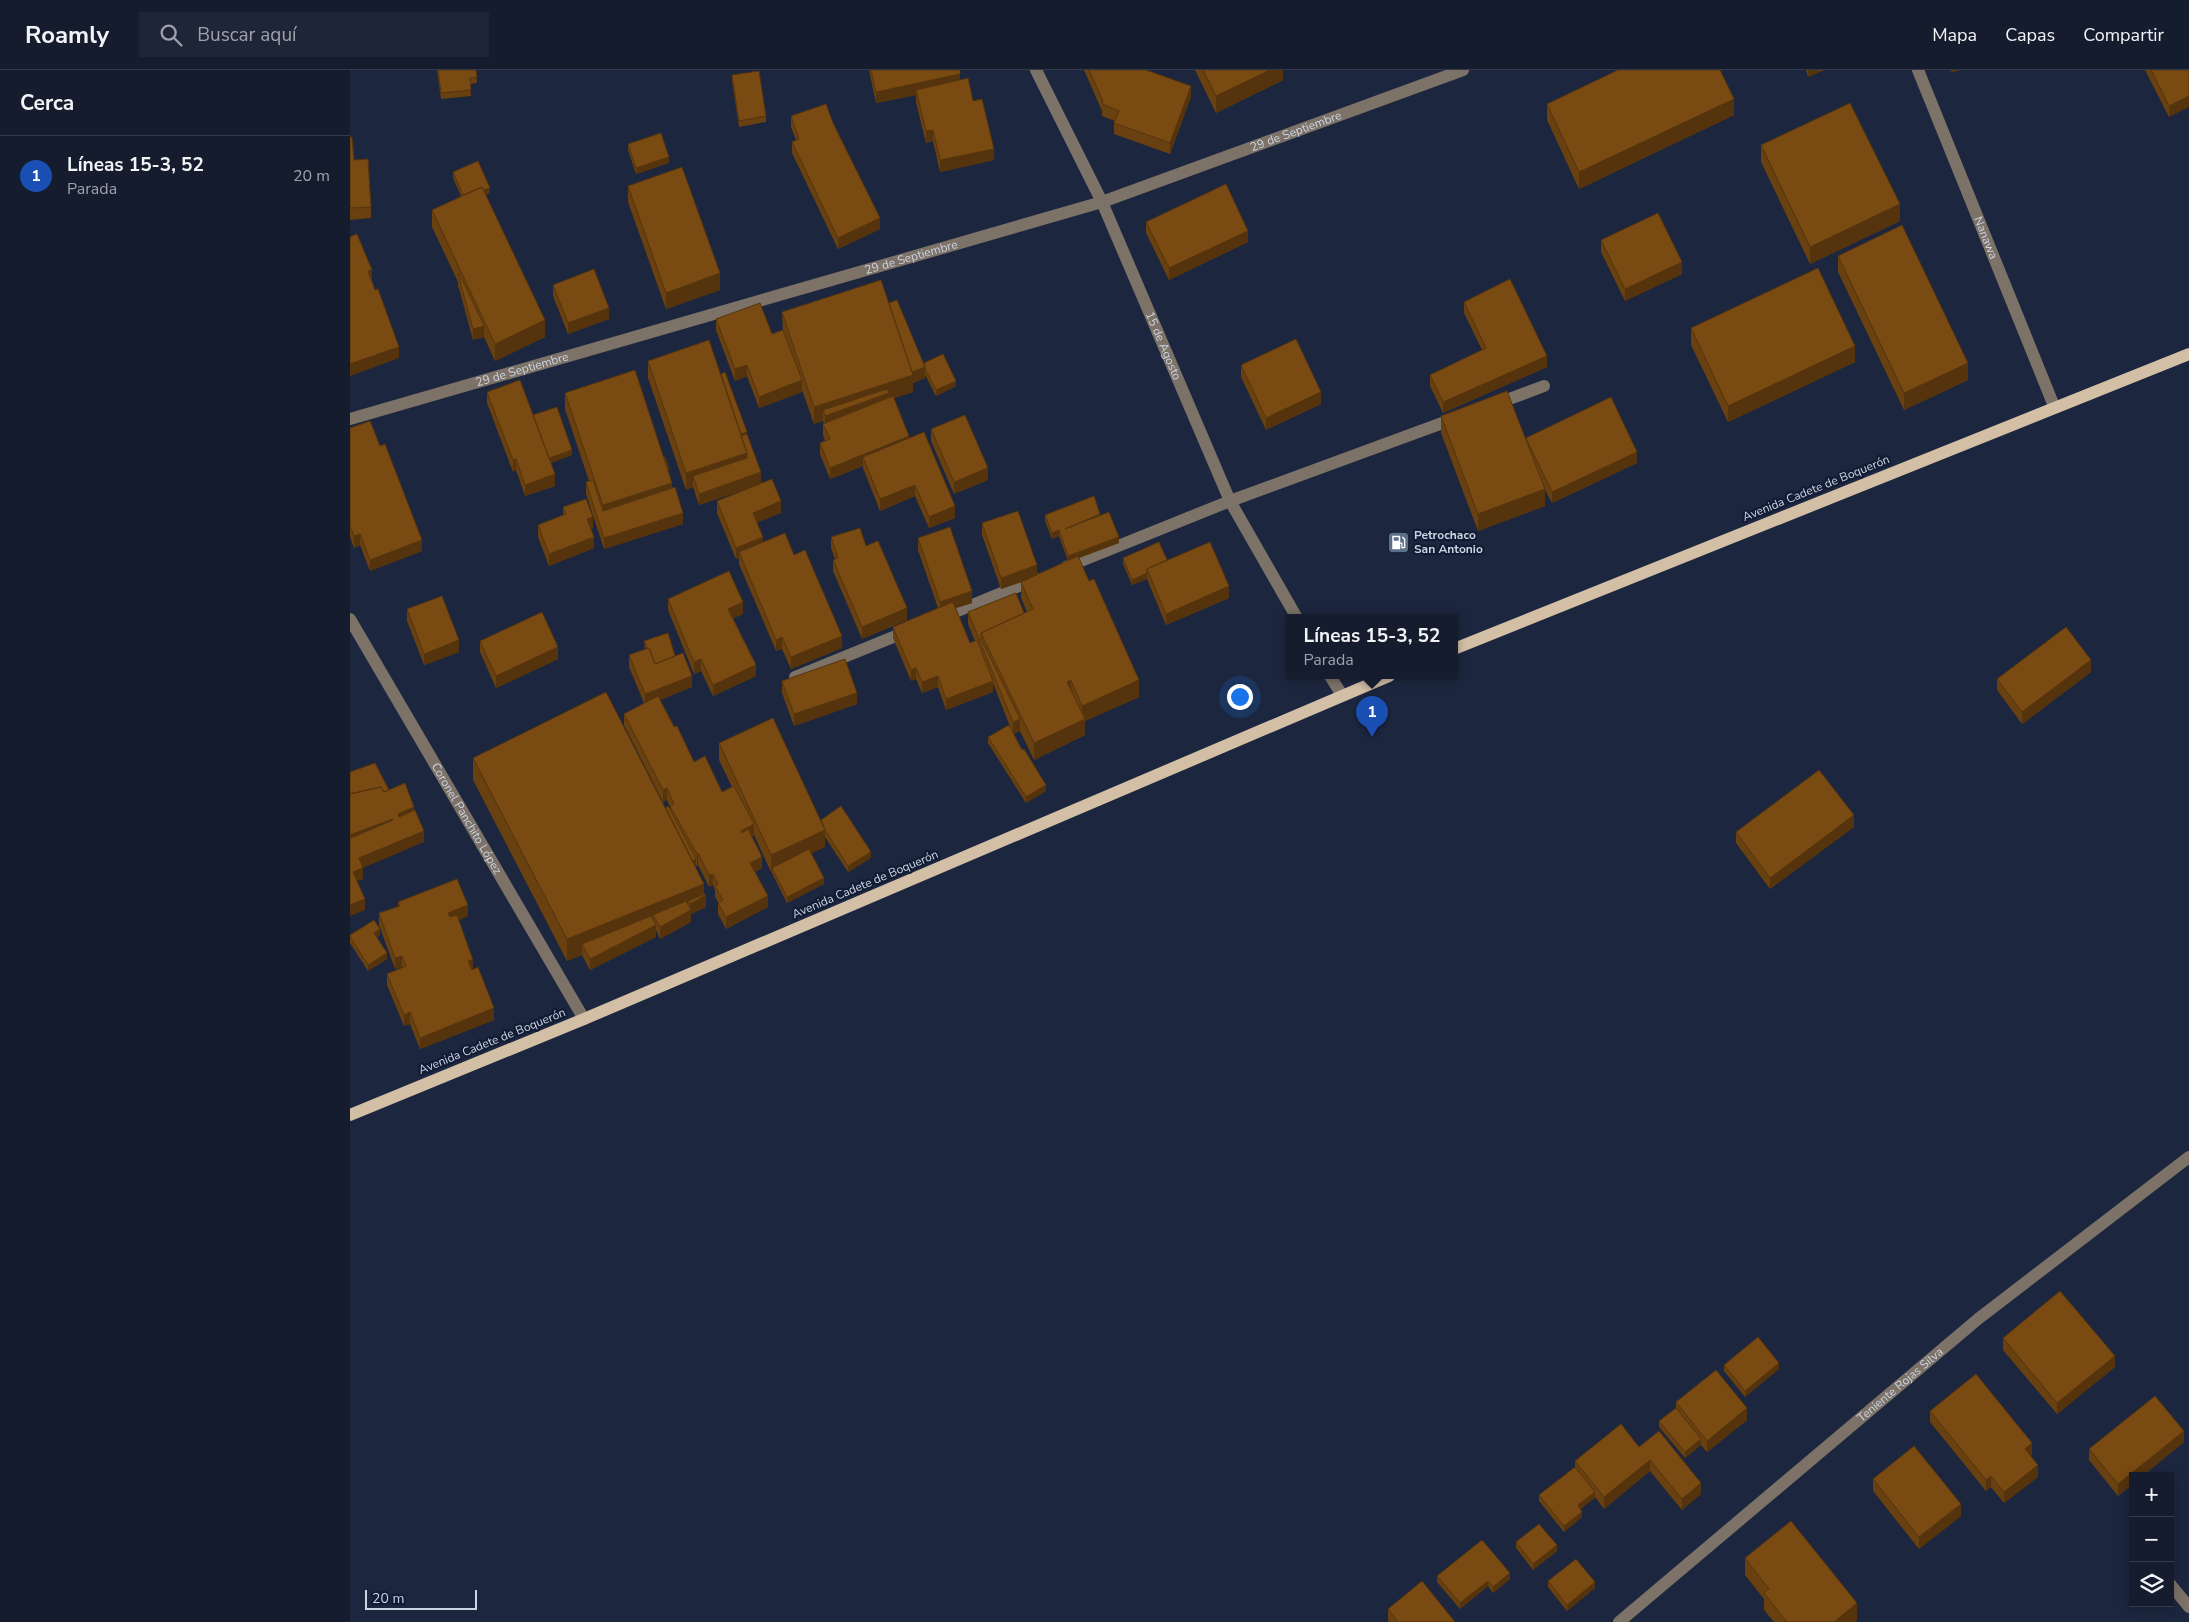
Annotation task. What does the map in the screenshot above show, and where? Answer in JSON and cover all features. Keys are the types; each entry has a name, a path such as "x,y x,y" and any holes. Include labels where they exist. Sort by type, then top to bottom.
{"main road":[{"name":"Avenida Cadete de Boquerón","path":"1458,647 2054,406 2189,354"},
{"name":"Avenida Cadete de Boquerón","path":"350,1115 584,1019 1382,679"}],"street":[{"name":"15 de Agosto","path":"1036,70 1102,202 1230,501 1294,614"},
{"name":"29 de Septiembre","path":"350,419 1102,202 1463,70"},
{"name":"Nanawa","path":"1918,70 2054,406"},
{"path":"794,677 1230,501 1544,386"},
{"name":"Coronel Panchito López","path":"350,619 584,1019"},
{"path":"1332,679 1342,695"},
{"name":"Teniente Rojas Silva","path":"1619,1622 1978,1319 2189,1157"},
{"path":"2174,1589 2189,1607"}],"building":[{"path":"438,70 476,70 477,77 470,78 471,90 441,93"},
{"path":"871,70 960,70 960,74 876,92"},
{"path":"1089,70 1146,70 1191,86 1170,143 1114,123 1119,111 1102,104 1103,101"},
{"path":"1203,70 1270,70 1216,96"},
{"path":"1618,70 1720,70 1734,99 1579,172 1547,104"},
{"path":"2151,70 2189,70 2189,96 2169,106"},
{"path":"759,71 766,116 739,121 732,75"},
{"path":"968,78 973,101 982,99 994,149 940,160 933,130 926,131 916,90"},
{"path":"1850,103 1900,204 1810,247 1761,145"},
{"path":"826,104 833,123 880,218 838,238 792,142 799,139 791,116"},
{"path":"661,133 669,157 636,168 628,144"},
{"path":"350,137 352,137 354,160 368,159 371,207 350,208"},
{"path":"478,161 490,188 484,190 482,187 463,195 453,172"},
{"path":"682,167 720,273 666,293 628,186"},
{"path":"1226,184 1248,231 1169,268 1146,222"},
{"path":"482,187 545,320 495,344 432,210"},
{"path":"1658,213 1682,262 1625,289 1601,240"},
{"path":"1902,225 1968,363 1904,393 1838,256"},
{"path":"357,234 372,270 368,271 375,290 378,289 399,347 350,364 350,237"},
{"path":"1818,268 1855,346 1728,406 1691,328"},
{"path":"594,269 609,308 568,323 553,285"},
{"path":"459,273 484,326 473,329"},
{"path":"1510,279 1547,356 1443,402 1430,375 1486,348 1464,302"},
{"path":"881,280 913,375 814,407 782,312"},
{"path":"897,300 925,367 912,372 889,303"},
{"path":"760,303 772,334 783,330 802,380 759,397 747,365 735,369 716,319"},
{"path":"1296,339 1321,392 1266,418 1241,365"},
{"path":"709,340 747,453 686,473 648,361"},
{"path":"943,354 956,381 936,390 925,369 924,363"},
{"path":"635,370 672,483 603,505 565,393"},
{"path":"725,372 747,432 741,434 721,374"},
{"path":"520,380 555,474 525,485 516,459 513,460 487,392"},
{"path":"887,389 889,393 825,416 823,410"},
{"path":"1507,391 1545,489 1478,514 1441,416"},
{"path":"893,396 909,436 830,468 820,443 830,439 823,424"},
{"path":"1611,397 1637,452 1552,492 1526,438"},
{"path":"557,407 572,450 549,458 533,415"},
{"path":"965,415 988,468 954,482 931,429"},
{"path":"370,421 380,446 385,444 422,540 370,560 360,534 354,536 350,526 350,428"},
{"path":"924,432 955,506 929,517 915,485 880,499 863,457"},
{"path":"747,434 761,472 699,494 693,476 747,458 741,436"},
{"path":"772,479 781,501 753,513 763,537 736,548 717,501"},
{"path":"593,480 603,511 675,487 683,513 604,538 586,482"},
{"path":"1094,496 1100,514 1065,529 1109,512 1119,537 1068,556 1059,530 1052,533 1045,515"},
{"path":"586,499 593,517 587,519 594,537 549,554 538,525 566,514 563,507"},
{"path":"1018,511 1037,565 1001,578 982,523"},
{"path":"950,527 972,591 940,602 918,538"},
{"path":"860,528 866,546 878,541 907,608 862,627 833,560 838,558 831,537"},
{"path":"785,533 794,555 805,550 842,636 791,657 782,637 776,640 739,552"},
{"path":"1159,542 1167,560 1147,569 1147,573 1132,580 1123,558"},
{"path":"1210,542 1229,586 1166,614 1147,569"},
{"path":"1078,556 1089,581 1094,579 1139,680 1082,706 1071,680 1067,682 1085,719 1034,743 981,633 1033,609 1021,582"},
{"path":"729,571 743,602 728,609 756,665 713,685 701,659 694,662 668,599"},
{"path":"1016,593 1024,613 981,633 981,639 1020,719 1013,722 968,612"},
{"path":"442,596 459,640 424,654 407,609"},
{"path":"953,602 970,643 977,640 993,681 946,699 938,676 922,682 916,668 911,670 893,627"},
{"path":"542,612 558,647 496,676 480,641"},
{"path":"2066,627 2091,660 2022,712 1997,679"},
{"path":"668,633 675,656 655,664 644,641"},
{"path":"649,648 655,664 683,653 692,676 645,694 629,655"},
{"path":"845,659 857,693 794,714 782,681"},
{"path":"606,692 704,884 567,939 473,758"},
{"path":"658,696 674,727 677,726 694,762 705,756 722,792 734,786 754,824 741,831 742,833 748,829 762,857 750,863 768,896 726,917 718,903 723,900 715,886 718,884 713,874 709,875 670,806 674,804 667,788 663,790 624,714"},
{"path":"773,718 825,830 771,855 719,743"},
{"path":"1009,725 1022,750 1024,749 1046,785 1026,797 988,737"},
{"path":"375,763 389,790 384,792 381,787 350,794 350,772"},
{"path":"1819,770 1854,815 1770,878 1736,832"},
{"path":"405,783 414,807 398,814 399,817 415,810 424,831 359,858 363,868 353,872 365,899 350,905 350,836 351,838 393,819 350,835 350,794 381,787 384,792"},
{"path":"668,806 696,859 693,861 666,808"},
{"path":"841,806 871,852 848,866 825,830 821,820"},
{"path":"809,849 824,878 787,897 772,868"},
{"path":"457,879 468,905 448,913 450,917 457,915 473,960 468,961 472,970 478,967 494,1008 420,1038 410,1012 404,1015 387,974 406,966 402,956 395,958 379,913 400,906 398,902"},
{"path":"705,894 690,904 688,901"},
{"path":"686,901 691,910 660,927 653,915"},
{"path":"651,916 656,925 590,959 582,944"},
{"path":"374,920 380,929 374,933 387,953 368,965 350,935"},
{"path":"2060,1291 2115,1356 2057,1403 2003,1338"},
{"path":"1758,1337 1779,1363 1745,1391 1724,1365"},
{"path":"1716,1370 1747,1408 1707,1441 1676,1402"},
{"path":"1976,1374 2032,1443 2025,1449 2038,1465 2004,1492 1991,1476 1986,1480 1930,1411"},
{"path":"2155,1396 2184,1431 2133,1472 2129,1472 2129,1475 2118,1484 2089,1449"},
{"path":"1676,1408 1701,1439 1685,1452 1659,1421"},
{"path":"1621,1424 1639,1447 1659,1431 1701,1483 1682,1499 1650,1460 1604,1497 1575,1461"},
{"path":"1914,1446 1961,1504 1919,1537 1873,1479"},
{"path":"1575,1467 1595,1492 1578,1505 1582,1512 1564,1526 1539,1495"},
{"path":"1791,1521 1857,1603 1834,1622 1787,1622 1764,1593 1769,1589 1745,1558"},
{"path":"1539,1524 1557,1545 1533,1564 1516,1542"},
{"path":"1482,1540 1510,1573 1493,1587 1488,1581 1460,1603 1437,1576"},
{"path":"1576,1559 1595,1582 1567,1605 1548,1581"},
{"path":"1422,1581 1455,1622 1398,1622 1388,1609"}],"place":[{"name":"Petrochaco San Antonio","path":"1398,542"},
{"name":"Líneas 15-3, 52","path":"1372,737"}]}
